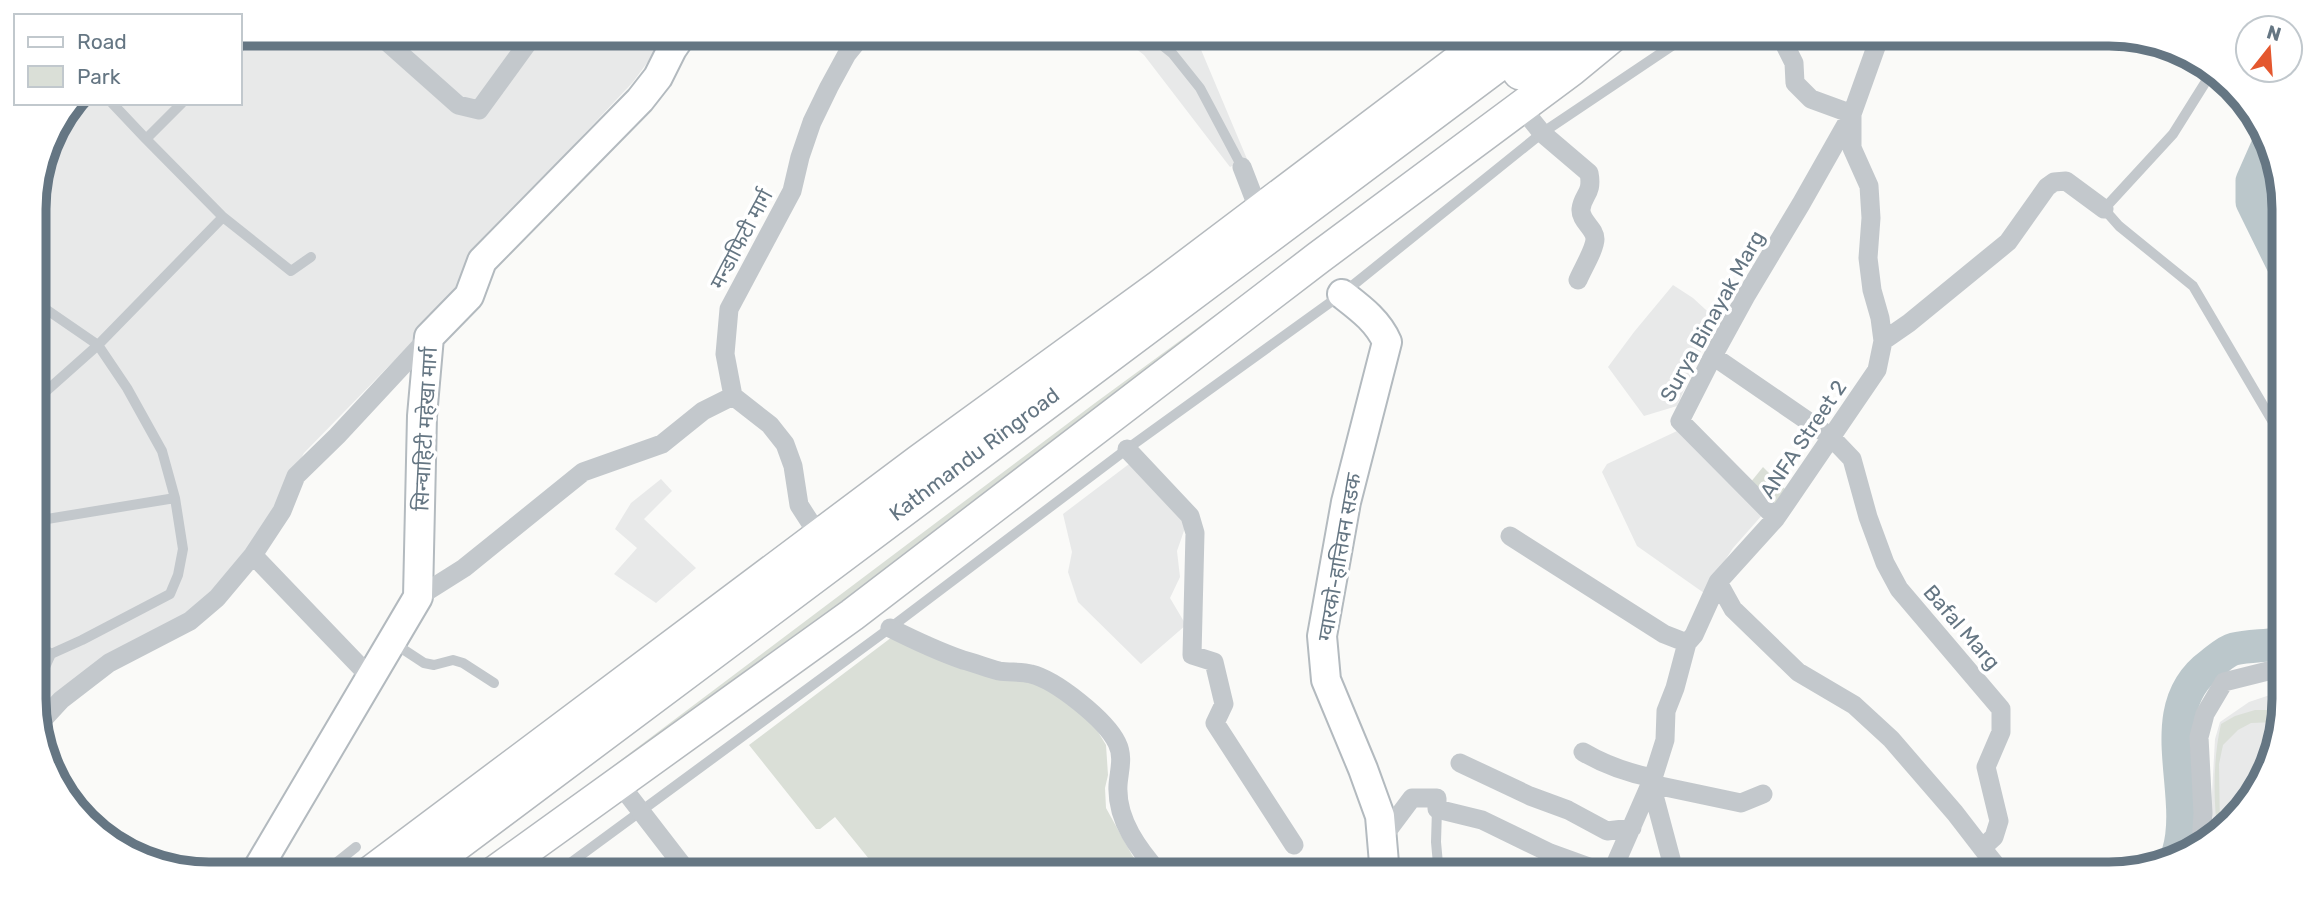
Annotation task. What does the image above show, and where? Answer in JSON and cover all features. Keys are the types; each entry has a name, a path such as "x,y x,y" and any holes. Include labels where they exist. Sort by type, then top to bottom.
{"highway":[{"name":"Kathmandu Ringroad","path":"464,862 1520,46"},
{"name":"Kathmandu Ringroad","path":"430,862 1554,46"}],"main road":[{"path":"362,861 819,536 1478,46"},
{"path":"509,862 852,615 1599,46"}],"street":[{"path":"392,46 458,105 479,110 526,46"},
{"name":"सिन्चाहिटी महेखा मार्ग","path":"262,862 418,597 422,416 429,337 469,296 482,261 640,100 658,78 673,46"},
{"name":"मन्डाफिटी मार्ग","path":"733,396 725,354 729,309 792,191 800,157 818,111 853,46"},
{"path":"1786,46 1794,63 1795,83 1811,99 1852,114 1876,46"},
{"path":"1521,107 1542,133 1589,173 1590,191 1581,208 1581,214 1595,240 1578,280"},
{"name":"ANFA Street 2","path":"1616,862 1652,781 1664,740 1666,711 1687,643 1694,635 1718,582 1776,518 1877,370 1884,341 1872,290 1868,258 1871,218 1869,186 1852,148 1852,114"},
{"name":"Surya Binayak Marg","path":"1776,518 1680,421 1713,356 1852,114"},
{"path":"1242,167 1259,211"},
{"path":"1884,341 2008,242 2047,187 2054,182 2066,181 2104,209"},
{"name":"ग्वारको-हात्तिवन सडक","path":"1342,294 1369,315 1383,332 1387,342 1343,515 1323,625 1322,658 1333,700 1380,817 1384,862"},
{"path":"47,715 61,700 109,663 190,621 217,598 253,555 282,511 296,476 429,337"},
{"name":"Bafal Marg","path":"1713,356 1831,438 1852,459 1868,517 1885,563 1899,589 2001,709 2001,732 1986,767 1999,821 1994,837 1982,848"},
{"path":"418,597 464,568 583,472 662,444 703,411 733,396 770,425 785,444 793,466 799,505 819,536"},
{"path":"1127,449 1190,516 1195,533 1192,655 1214,662 1224,704 1215,723 1294,845"},
{"path":"1510,536 1664,634 1687,643"},
{"path":"253,555 371,678"},
{"path":"1718,582 1733,609 1798,672 1854,705 1891,738 1947,802 1993,862"},
{"path":"890,628 925,646 961,659 999,671 1031,674 1075,698 1099,720 1117,743 1121,762 1118,787 1122,813 1129,832 1151,862"},
{"path":"2202,834 2199,737 2205,714 2224,682 2272,670"},
{"path":"1583,752 1598,761 1652,781 1741,803 1763,794"},
{"path":"1460,763 1530,796 1568,810 1607,831 1632,828"},
{"path":"1652,781 1671,862"},
{"path":"618,783 680,862"},
{"path":"1382,838 1412,798 1437,799 1437,809 1482,820 1550,853 1576,862"}],"lane":[{"path":"1163,46 1200,88 1242,167"},
{"path":"572,862 890,628 1127,449 1342,294 1542,133 1672,46"},
{"path":"2208,79 2173,134 2104,209 2119,226 2193,286 2272,420"},
{"path":"114,105 223,217 291,271 311,257"},
{"path":"146,139 180,105"},
{"path":"46,391 98,345 223,217"},
{"path":"46,309 98,345 127,388 162,451 175,498 183,550 178,575 170,594 51,654 46,665"},
{"path":"46,519 175,498"},
{"path":"392,642 424,663 434,665 453,660 463,663 494,683"},
{"path":"46,650 51,654"},
{"path":"1437,809 1438,862"},
{"path":"1546,862 1550,853"}],"shaded area":[{"path":"242,46 659,46 633,82 471,254 462,291 304,453 279,509 214,595 47,718 46,198 58,146 79,109 82,105 242,105"},
{"path":"1133,46 1199,46 1247,159 1230,167 1144,55"},
{"path":"1673,285 1693,298 1718,321 1712,326 1677,406 1644,416 1608,367"},
{"path":"1677,431 1764,513 1733,548 1704,593 1637,546 1602,472 1607,464"},
{"path":"1133,461 1187,522 1177,551 1180,577 1170,598 1186,625 1141,664 1078,602 1068,572 1072,552 1063,514"},
{"path":"661,479 672,491 644,519 696,568 656,603 614,574 637,548 615,529 631,503"},
{"path":"2272,694 2272,710 2264,752 2245,790 2214,825 2211,811 2215,739 2220,722 2249,702"}],"green space":[{"path":"1259,287 1103,411 496,862 485,862 1095,403 1245,293"},
{"path":"1763,467 1788,492 1777,508 1750,483"},
{"path":"896,634 1036,681 1092,722 1106,745 1106,808 1138,862 871,862 835,817 820,829 816,829 749,745"},
{"path":"2255,710 2272,710 2270,722 2251,723 2238,730 2223,745 2219,764 2220,819 2217,822 2216,751 2221,724"}],"waterway":[{"path":"2263,156 2252,181 2252,202 2272,243"},
{"path":"2179,847 2182,804 2178,727 2182,704 2193,683 2225,653 2239,648 2272,645"}]}
